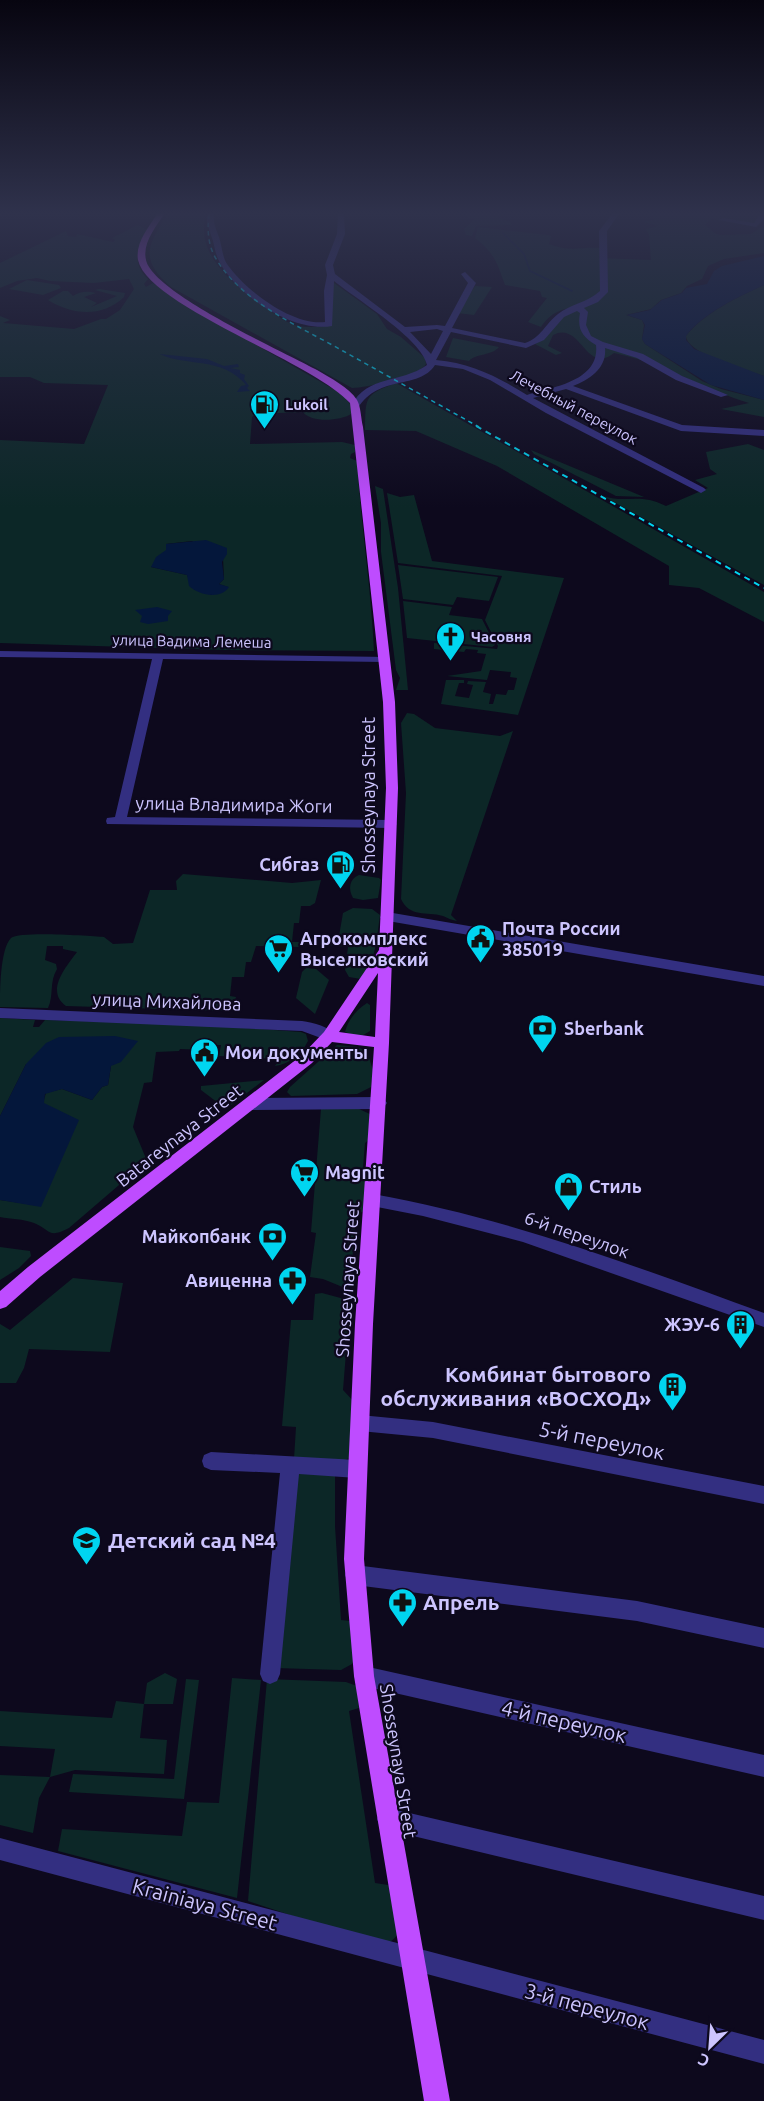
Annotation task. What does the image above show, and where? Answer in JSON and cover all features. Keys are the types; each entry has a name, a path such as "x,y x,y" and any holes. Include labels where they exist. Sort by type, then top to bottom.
{"main road":[{"path":"206,312 339,387 350,396 355,406"},
{"name":"Shosseynaya Street","path":"355,406 389,702 391,824 379,1103 354,1529 355,1575 364,1676 437,2101"},
{"name":"Batareynaya Street","path":"0,1302 34,1272 307,1059 329,1036 384,952"},
{"path":"329,1036 382,1043"}],"street":[{"path":"280,312 299,323 316,326 330,324 329,312"},
{"path":"379,312 426,352 431,360"},
{"path":"339,387 355,390 369,388 417,375 428,369 447,335 447,329 456,312"},
{"path":"401,330 430,327 447,329 526,346 538,343 561,314 567,312"},
{"path":"584,312 584,333 600,344 640,356 679,378 724,395"},
{"path":"566,386 599,366 603,354 600,344"},
{"name":"Лечебный переулок","path":"431,360 463,364 478,369 525,398 701,489"},
{"path":"525,398 558,386 566,386 681,428 764,433"},
{"path":"355,406 360,396 369,388"},
{"name":"улица Вадима Лемеша","path":"0,654 384,658"},
{"name":"улица Владимира Жоги","path":"158,656 116,821 391,824"},
{"path":"387,917 764,981"},
{"name":"улица Михайлова","path":"0,1013 302,1026 316,1029 329,1036"},
{"path":"251,1104 379,1103"},
{"name":"6-й переулок","path":"373,1200 415,1206 527,1237 764,1320"},
{"name":"5-й переулок","path":"360,1423 433,1430 764,1495"},
{"path":"211,1461 357,1468"},
{"path":"270,1674 290,1465"},
{"path":"355,1575 637,1611 764,1638"},
{"name":"4-й переулок","path":"364,1676 764,1766"},
{"path":"388,1819 764,1908"},
{"name":"Krainiaya Street","path":"0,1849 411,1959"},
{"name":"3-й переулок","path":"411,1959 764,2052"}],"green space":[{"path":"117,312 199,312 342,394 351,405 351,414 333,419 312,418 303,412 256,414 252,417 250,444 342,442 355,445 355,452 350,458 357,461 374,651 225,650 0,643 0,440 84,444 108,385 44,383 30,377 0,377 0,316 10,320 3,323 74,329 106,319","holes":["192,541 223,558 224,579 219,584 228,587 212,595 200,590 187,575 151,567 166,551 166,544"]},
{"path":"216,312 273,312 291,324 315,327 327,326 328,312 374,312 387,329 401,337 425,358 426,364 414,373 380,384 352,388"},
{"path":"458,312 476,312 474,315"},
{"path":"536,312 557,312 550,316 541,327 528,322"},
{"path":"572,312 638,312 626,315 642,320 644,325 642,339 645,344 702,381 721,389 764,400 764,417 721,409 749,403 665,369 614,353 604,358 597,358 577,340 563,332 553,335 548,346 562,353 556,355 535,344 558,318"},
{"path":"764,312 764,376 707,355 689,343 686,336 712,313"},
{"path":"453,338 499,347 469,361 446,357"},
{"path":"396,383 764,592 764,622 699,588 669,585 669,566 497,466 416,431 365,430 368,399 377,391"},
{"path":"748,444 764,450 764,585 603,496 648,500 666,506 708,488 695,480 717,474 710,469 706,452"},
{"path":"531,450 644,497 616,496 534,454"},
{"path":"375,486 383,489 398,588 408,690 396,690 400,678 396,670"},
{"path":"387,493 400,497 414,495 432,561 564,578 518,715 441,704 446,680 464,680 464,683 459,683 455,696 469,698 473,685 467,684 468,681 486,682 483,692 491,694 489,704 493,704 496,694 506,695 508,690 514,690 517,678 510,677 511,672 490,670 487,680 447,676 481,671 486,654 477,653 478,650 466,649 464,652 434,649 434,643 497,649 498,646 485,620 502,576 398,563"},
{"path":"398,565 498,577 489,601 457,597 453,605 403,599"},
{"path":"403,601 452,607 449,615 482,619 495,645 492,647 407,638"},
{"path":"407,713 414,714 435,728 500,736 513,731 451,915 457,921 443,916 419,913 409,909 401,899 406,793 401,723"},
{"path":"183,874 292,883 321,880 315,903 310,906 301,906 299,923 294,923 292,942 300,942 299,947 256,946 251,962 246,962 244,977 232,977 230,996 236,997 233,1009 227,1011 66,1006 60,1000 57,986 63,972 77,952 63,949 63,946 47,946 45,960 56,964 57,969 48,1008 0,1007 3,960 7,943 11,938 40,934 70,935 104,937 113,944 133,943 150,890 177,890 176,881"},
{"path":"359,875 381,880 378,898 363,900 353,898 350,885"},
{"path":"353,908 372,909 380,915 373,957 361,979 349,977 345,970 348,947 326,945 327,937 339,936 343,913"},
{"path":"306,968 316,969 329,980 315,1014 296,998 302,972"},
{"path":"367,1003 370,1005 370,1031 360,1037 345,1032 353,1016"},
{"path":"0,1018 35,1020 33,1027 39,1027 45,1020 192,1024 301,1032 306,1034 308,1041 294,1058 275,1066 280,1059 219,1056 221,1045 212,1045 210,1050 180,1049 179,1051 156,1052 152,1082 144,1083 133,1127 147,1161 69,1228 53,1233 30,1222 0,1217 0,1200 41,1206 43,1103 46,1093 62,1089 92,1100 102,1087 108,1085 111,1066 26,1064 0,1116"},
{"path":"337,1045 358,1047 367,1052 373,1070 371,1087 357,1094 291,1096 287,1092 290,1087"},
{"path":"264,1080 226,1109 201,1090 201,1086"},
{"path":"321,1109 359,1109 372,1115 372,1137 365,1143 363,1168 369,1174 368,1209 356,1215 350,1286 345,1288 323,1279 310,1277 316,1233 311,1232"},
{"path":"0,1247 30,1251 31,1256 19,1268 0,1280"},
{"path":"73,1278 123,1283 110,1352 29,1349 24,1368 16,1383 0,1383 0,1324 10,1330"},
{"path":"322,1293 348,1300 350,1303 343,1390 356,1404 350,1458 344,1460 294,1459 296,1427 282,1426 291,1320 313,1320 315,1294"},
{"path":"294,1468 335,1470 335,1526 341,1620 350,1621 355,1658 352,1664 341,1670 275,1668"},
{"path":"165,1673 177,1679 173,1704 144,1704 147,1683"},
{"path":"232,1678 261,1680 237,1898 58,1851 62,1829 182,1836 187,1802 219,1803"},
{"path":"186,1679 199,1680 184,1799 69,1792 73,1774 174,1779"},
{"path":"267,1679 346,1682 357,1686 359,1708 349,1711 375,1883 388,1885 393,1889 398,1934 389,1942 377,1944 248,1901"},
{"path":"116,1701 144,1704 140,1738 167,1740 164,1774 75,1770 50,1777 55,1749 0,1746 0,1711 112,1718"},
{"path":"0,1775 50,1777 39,1798 33,1833 0,1825"}],"water":[{"path":"641,312 713,312 693,328 686,336 686,340 694,349 764,376 764,400 711,385 645,344 642,339 645,325 642,320 627,315"},
{"path":"160,354 207,359 224,366 238,364 239,367 230,368 240,370 240,373 245,375 244,379 250,391 237,392 241,386 246,385 226,370"},
{"path":"206,540 227,548 227,554 222,562 224,579 219,584 229,587 221,594 209,595 198,592 189,586 187,575 151,567 156,557 166,550 166,544"},
{"path":"157,607 172,611 168,616 168,621 148,624 140,622 142,616 135,610"},
{"path":"115,1036 138,1041 121,1062 111,1066 108,1085 102,1087 92,1100 62,1089 45,1094 44,1103 79,1120 41,1207 0,1200 0,1116 26,1064 46,1043 59,1037"}],"railway":[{"path":"274,312 479,427"},
{"path":"476,426 764,588"}],"place":[{"name":"Lukoil","path":"264,430"},
{"name":"Часовня","path":"450,662"},
{"name":"Сибгаз","path":"340,890"},
{"name":"Почта России 385019","path":"481,964"},
{"name":"Агрокомплекс Выселковский","path":"279,974"},
{"name":"Sberbank","path":"543,1054"},
{"name":"Мои документы","path":"204,1078"},
{"name":"Magnit","path":"304,1198"},
{"name":"Стиль","path":"568,1212"},
{"name":"Майкопбанк","path":"272,1262"},
{"name":"Авиценна","path":"293,1306"},
{"name":"ЖЭУ-6","path":"741,1350"},
{"name":"Комбинат бытового обслуживания «ВОСХОД»","path":"672,1412"},
{"name":"Детский сад №4","path":"87,1566"},
{"name":"Апрель","path":"402,1628"}]}
